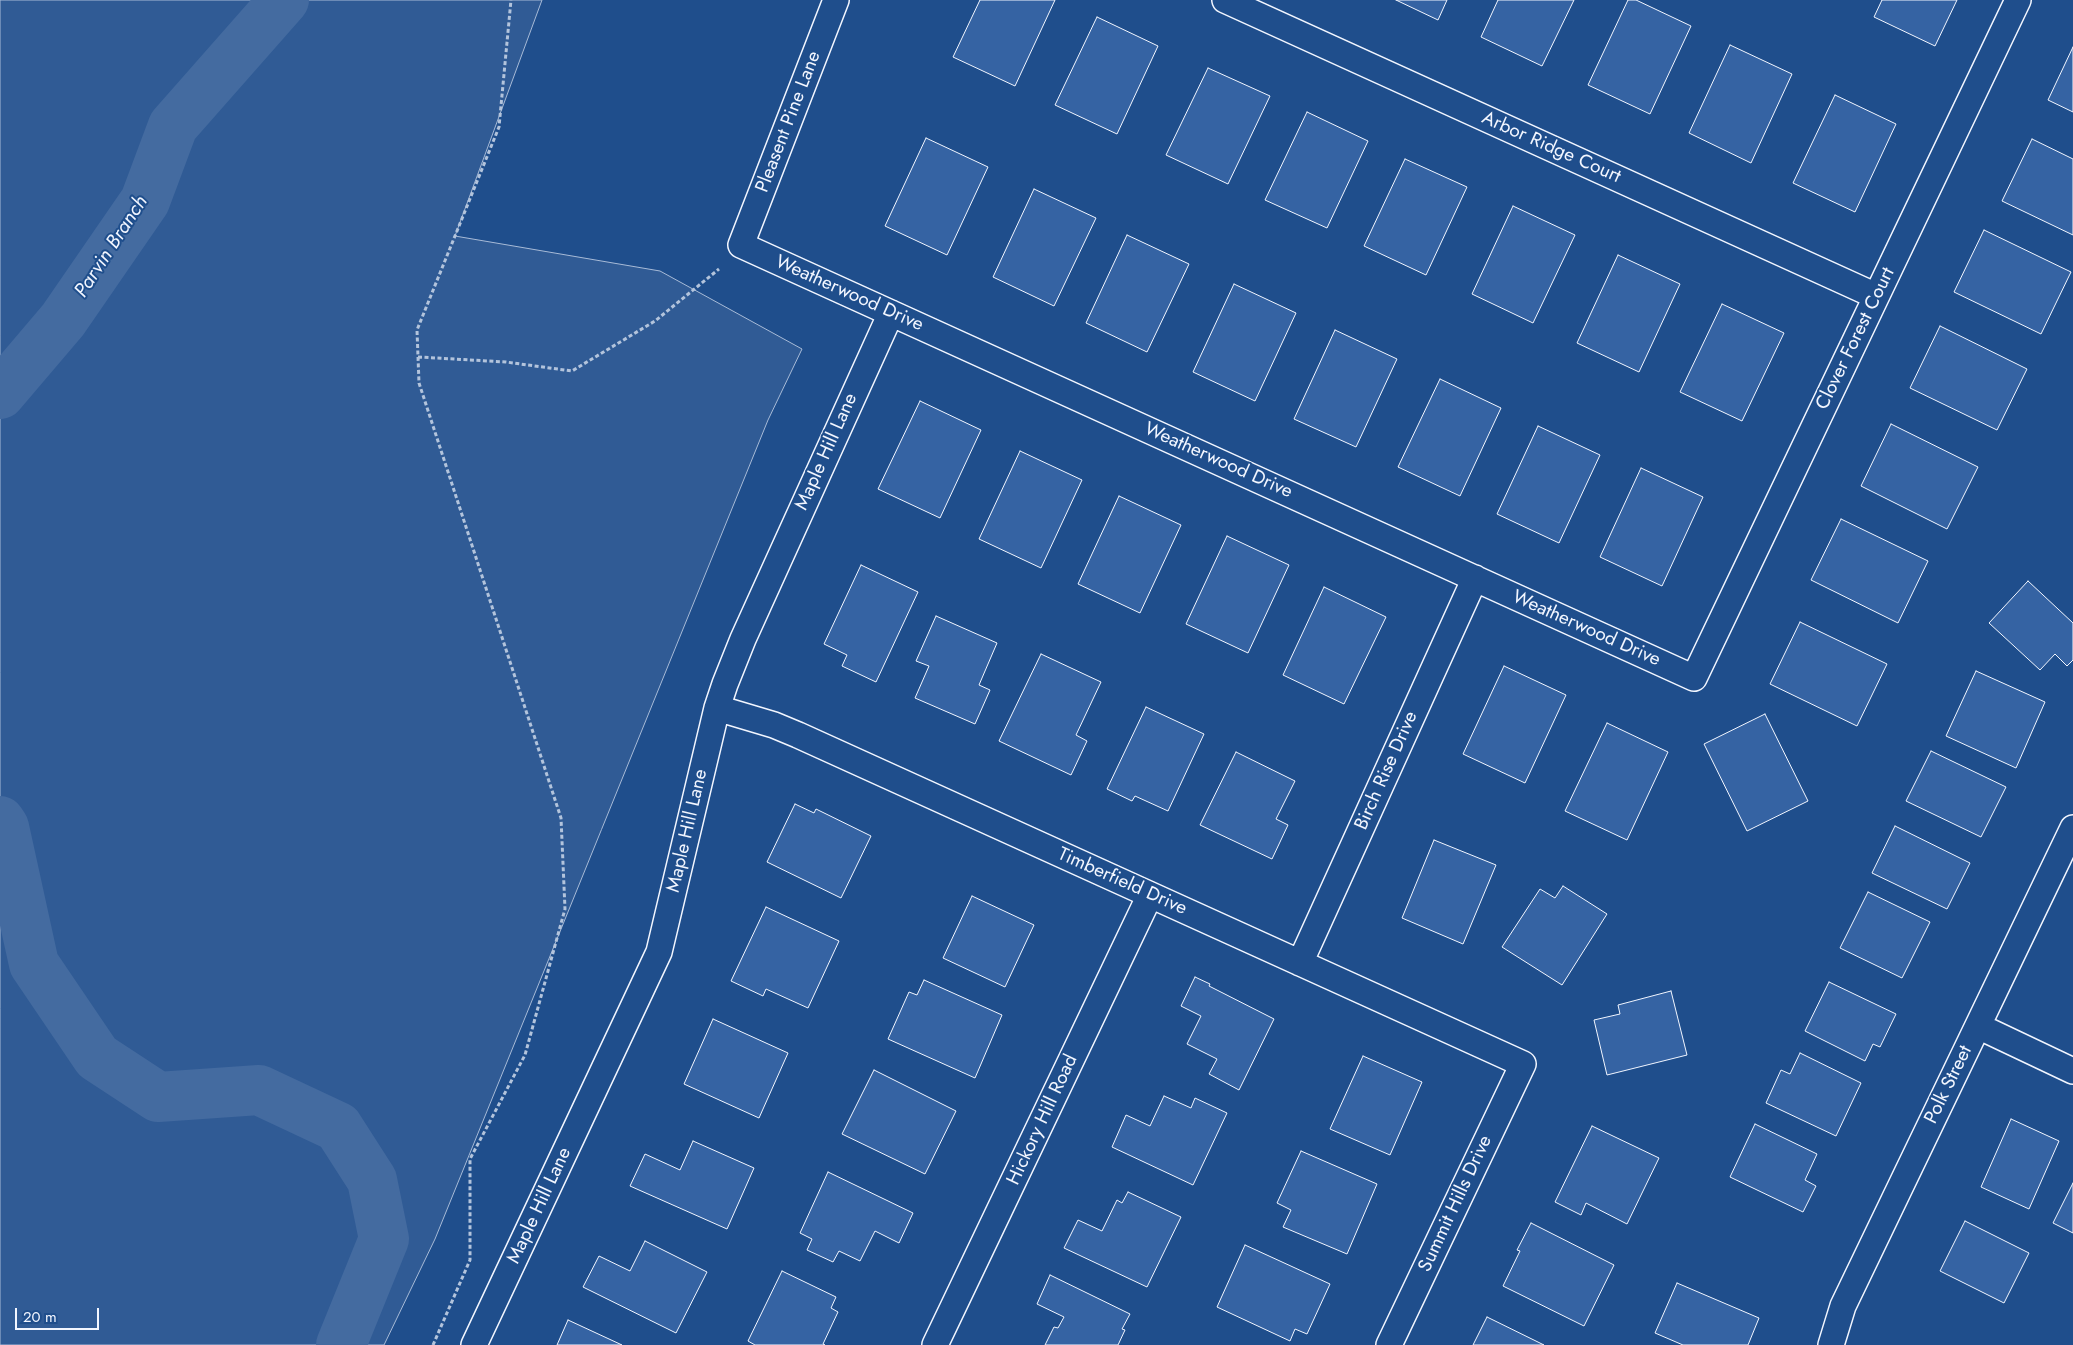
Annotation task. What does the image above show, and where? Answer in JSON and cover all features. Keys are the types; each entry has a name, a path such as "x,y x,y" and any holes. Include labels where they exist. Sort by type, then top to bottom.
{"street":[{"name":"Pleasent Pine Lane","path":"741,245 836,0"},
{"name":"Arbor Ridge Court","path":"1225,0 1876,296"},
{"name":"Clover Forest Court","path":"1694,678 2018,0"},
{"name":"Weatherwood Drive","path":"741,245 1694,678"},
{"name":"Maple Hill Lane","path":"474,1345 659,952 718,708 742,639 890,312"},
{"name":"Birch Rise Drive","path":"1300,963 1475,578"},
{"name":"Timberfield Drive","path":"718,708 774,725 798,735 1523,1064"},
{"name":"Polk Street","path":"1831,1345 1843,1306 2073,828"},
{"name":"Hickory Hill Road","path":"936,1345 1150,895"},
{"path":"1978,1026 2073,1071"},
{"name":"Summit Hills Drive","path":"1389,1345 1523,1064"}],"path":[{"path":"433,1345 470,1260 470,1159 525,1055 565,909 561,818 419,384 417,330 499,127 511,0"},
{"path":"418,357 506,362 572,371 655,321 719,269"}],"shaded area":[{"path":"0,0 542,0 455,236 660,271 802,349 768,420 435,1239 384,1345 0,1345"}],"building":[{"path":"980,0 1055,0 1015,86 953,57"},
{"path":"1396,0 1447,0 1438,20"},
{"path":"1498,0 1574,0 1542,66 1481,37"},
{"path":"1628,0 1636,0 1691,26 1650,114 1588,85"},
{"path":"1882,0 1957,0 1935,46 1874,17"},
{"path":"1097,17 1158,46 1117,134 1055,105"},
{"path":"1730,45 1792,74 1751,163 1689,133"},
{"path":"2073,47 2073,112 2048,100"},
{"path":"1208,68 1270,96 1228,184 1166,155"},
{"path":"1835,95 1896,124 1855,212 1793,183"},
{"path":"1307,112 1368,141 1327,228 1265,200"},
{"path":"926,138 988,167 947,255 885,226"},
{"path":"2032,139 2073,159 2073,235 2002,201"},
{"path":"1405,159 1467,187 1426,275 1364,246"},
{"path":"1034,189 1096,218 1054,306 993,277"},
{"path":"1513,206 1575,235 1533,323 1472,294"},
{"path":"1984,230 2071,272 2041,334 1954,292"},
{"path":"1127,235 1189,264 1147,352 1086,323"},
{"path":"1618,255 1680,284 1639,372 1577,343"},
{"path":"1234,284 1296,313 1255,401 1193,372"},
{"path":"1722,304 1784,333 1742,421 1680,392"},
{"path":"1940,326 2027,369 1997,430 1910,388"},
{"path":"1335,330 1397,359 1356,447 1294,419"},
{"path":"1440,379 1501,408 1460,496 1398,467"},
{"path":"920,401 981,430 940,518 878,489"},
{"path":"1891,424 1978,467 1947,529 1861,486"},
{"path":"1538,426 1600,455 1559,543 1497,514"},
{"path":"1020,451 1082,480 1041,568 979,539"},
{"path":"1641,468 1703,497 1662,586 1600,557"},
{"path":"1119,496 1181,525 1140,613 1078,584"},
{"path":"1841,519 1928,561 1898,623 1811,580"},
{"path":"1227,536 1289,565 1248,653 1186,624"},
{"path":"861,565 918,592 876,682 842,666 847,655 824,644"},
{"path":"2028,581 2073,623 2073,660 2067,666 2055,654 2040,670 1989,623"},
{"path":"1324,587 1386,617 1344,704 1283,675"},
{"path":"936,616 997,643 979,685 990,690 975,724 915,698 929,666 916,661"},
{"path":"1800,622 1887,664 1857,726 1770,684"},
{"path":"1041,654 1101,682 1076,735 1087,741 1071,775 999,741"},
{"path":"1504,666 1566,695 1525,783 1463,754"},
{"path":"1976,671 2045,702 2016,768 1946,736"},
{"path":"1146,707 1204,734 1168,811 1135,796 1132,801 1107,789"},
{"path":"1765,714 1808,801 1747,831 1704,744"},
{"path":"1607,723 1668,752 1627,840 1565,811"},
{"path":"1931,751 2006,787 1981,837 1906,801"},
{"path":"1236,752 1295,781 1276,819 1288,825 1272,859 1200,825"},
{"path":"795,804 814,813 816,809 871,836 841,898 767,862"},
{"path":"1895,826 1970,863 1947,909 1872,873"},
{"path":"1434,840 1496,865 1463,944 1402,918"},
{"path":"1563,886 1607,914 1562,985 1502,947 1540,889 1555,898"},
{"path":"1868,892 1930,922 1902,978 1840,948"},
{"path":"972,896 1034,925 1005,987 943,958"},
{"path":"766,907 839,941 808,1008 766,989 763,996 731,981"},
{"path":"1195,977 1274,1019 1239,1090 1209,1074 1217,1059 1187,1044 1201,1016 1181,1006"},
{"path":"924,980 1002,1015 975,1078 888,1039 909,992 917,995"},
{"path":"1829,982 1896,1014 1880,1047 1873,1044 1865,1061 1805,1031"},
{"path":"1671,991 1687,1055 1607,1075 1594,1020 1620,1014 1618,1005"},
{"path":"713,1019 788,1053 759,1118 684,1084"},
{"path":"1800,1053 1861,1083 1836,1136 1766,1103 1781,1070 1790,1074"},
{"path":"1363,1056 1422,1082 1390,1155 1330,1129"},
{"path":"874,1070 956,1111 925,1174 842,1134"},
{"path":"1164,1096 1191,1108 1195,1098 1227,1113 1193,1185 1112,1147 1126,1115 1150,1126"},
{"path":"2011,1119 2059,1141 2029,1209 1981,1187"},
{"path":"1755,1124 1817,1154 1805,1180 1816,1186 1803,1212 1730,1177"},
{"path":"1592,1126 1659,1158 1627,1224 1586,1203 1581,1215 1555,1202"},
{"path":"693,1141 754,1168 727,1229 630,1186 645,1154 680,1170"},
{"path":"1301,1151 1377,1184 1347,1254 1283,1227 1291,1210 1277,1203"},
{"path":"828,1172 913,1213 899,1243 875,1231 860,1261 839,1251 833,1262 807,1250 812,1239 800,1233"},
{"path":"2073,1183 2073,1233 2053,1223"},
{"path":"1128,1192 1181,1217 1147,1287 1064,1248 1078,1220 1102,1231 1117,1200 1122,1203"},
{"path":"1965,1221 2029,1253 2004,1303 1940,1271"},
{"path":"1531,1223 1614,1265 1584,1326 1503,1286 1520,1251 1517,1250"},
{"path":"645,1241 707,1272 676,1333 583,1287 599,1256 630,1271"},
{"path":"1245,1245 1330,1284 1307,1334 1295,1329 1290,1341 1217,1307"},
{"path":"782,1271 836,1297 831,1308 838,1312 823,1344 825,1345 755,1345 748,1341"},
{"path":"1050,1275 1130,1314 1122,1329 1125,1330 1118,1345 1045,1345 1054,1327 1058,1328 1064,1317 1037,1304"},
{"path":"1677,1283 1759,1318 1748,1345 1683,1345 1655,1333"},
{"path":"1487,1317 1544,1345 1473,1345"},
{"path":"568,1320 622,1345 557,1345"}],"waterway":[{"name":"Parvin Branch","path":"0,394 63,320 145,201 173,126 284,0"},
{"name":"Parvin Branch","path":"0,821 4,827 34,964 97,1057 158,1097 259,1090 338,1127 372,1180 384,1239 341,1345"}]}
